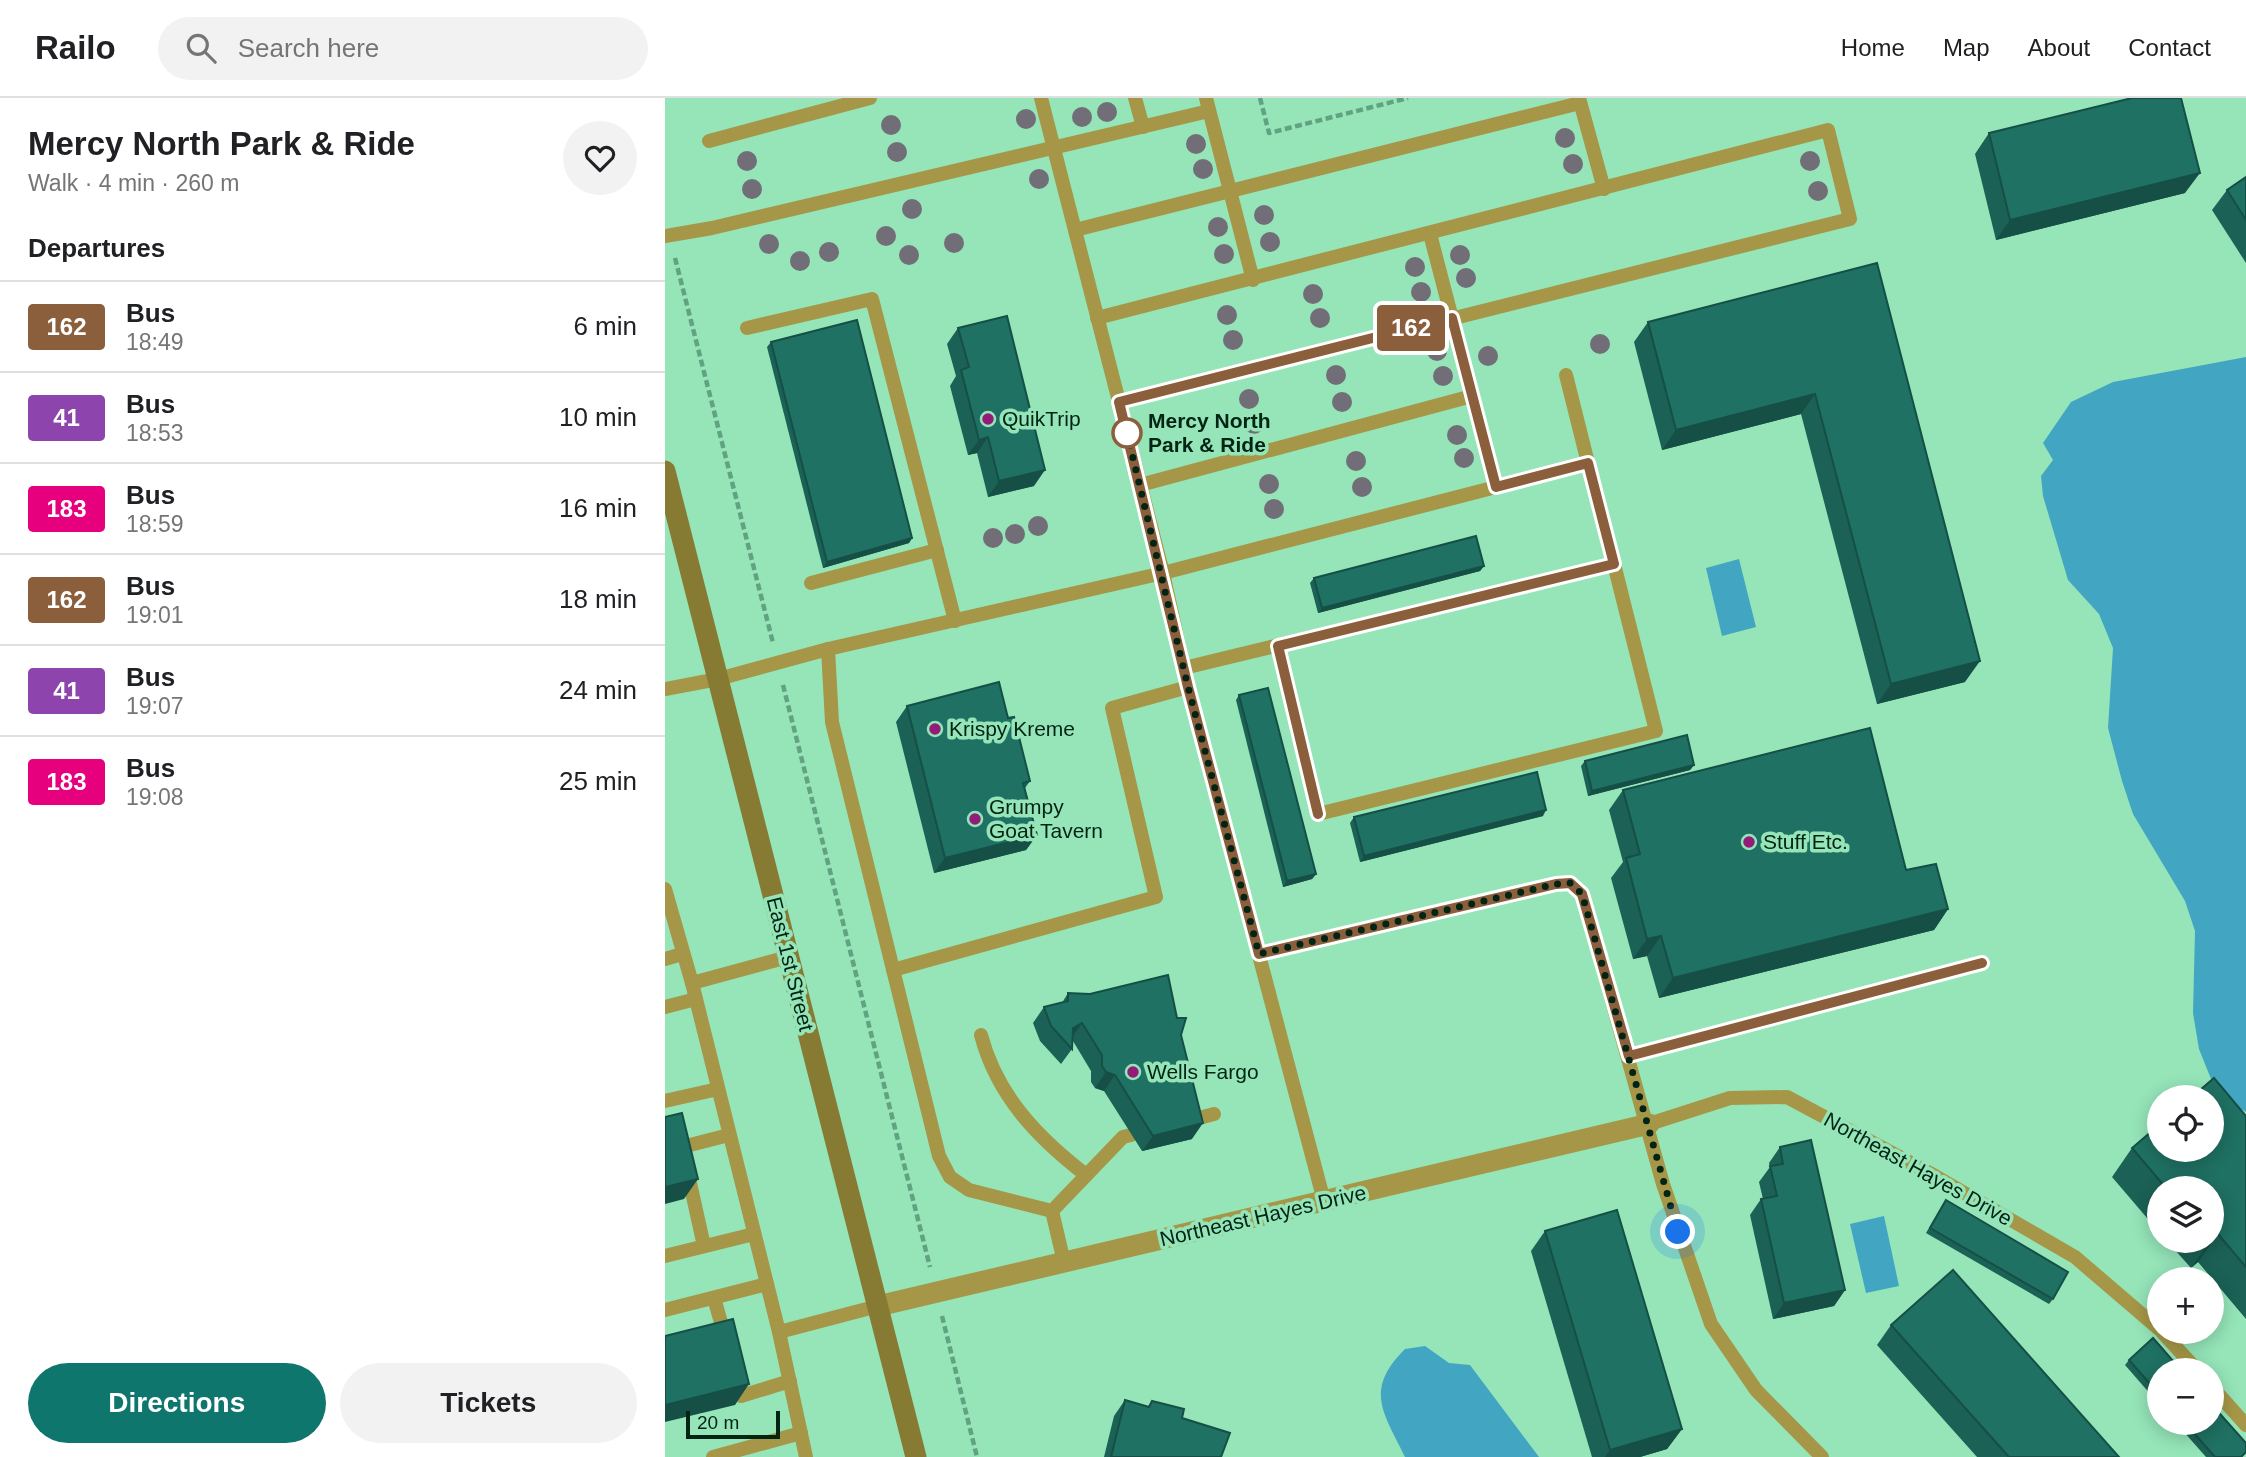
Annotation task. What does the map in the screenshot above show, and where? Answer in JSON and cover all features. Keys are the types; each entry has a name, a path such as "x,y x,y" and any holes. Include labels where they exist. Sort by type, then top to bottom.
{"main road":[{"name":"East 1st Street","path":"665,471 916,1457"}],"street":[{"name":"Northeast Hayes Drive","path":"878,1306 1649,1124"}],"lane":[{"path":"709,141 870,98"},
{"path":"1041,98 1163,573 1188,687 1324,1201"},
{"path":"1135,98 1143,127"},
{"path":"1075,230 1231,192 1579,100 1604,189"},
{"path":"667,235 712,228 1143,127 1208,104 1253,280"},
{"path":"1097,318 1828,130 1850,219 1119,402"},
{"path":"1430,234 1496,487"},
{"path":"747,328 872,299 955,621"},
{"path":"1278,646 1318,814 1656,731 1566,375"},
{"path":"1140,485 1472,396"},
{"path":"665,689 718,679 828,649 1163,573 1588,463"},
{"path":"811,583 937,550"},
{"path":"1184,668 1614,564"},
{"path":"828,649 832,722 939,1156 950,1177 969,1190 1052,1211"},
{"path":"893,970 1156,897 1112,708 1188,687"},
{"path":"1259,954 1556,884 1570,883 1582,894 1649,1124 1663,1184 1711,1324 1756,1390 1822,1457"},
{"path":"665,888 692,983 779,1332 806,1457"},
{"path":"665,959 682,954"},
{"path":"692,983 789,957"},
{"path":"1629,1056 1982,963"},
{"path":"665,1007 696,999"},
{"path":"981,1035 989,1063 1025,1121 1086,1175"},
{"path":"665,1101 718,1089"},
{"name":"Northeast Hayes Drive","path":"1649,1124 1730,1098 1787,1097 1935,1176 2075,1257 2147,1318"},
{"path":"1188,1121 1215,1114"},
{"path":"704,1246 682,1147 729,1135"},
{"path":"1052,1211 1127,1136"},
{"path":"1052,1211 1064,1262"},
{"path":"665,1256 754,1234"},
{"path":"665,1310 767,1284"},
{"path":"714,1298 741,1396 790,1381"},
{"path":"779,1332 878,1306"},
{"name":"Northeast Hayes Drive","path":"2174,1344 2186,1358"},
{"path":"2224,1400 2246,1424"},
{"path":"713,1457 801,1433"}],"path":[{"path":"1260,98 1269,133 1408,98"},
{"path":"667,235 778,664 977,1457"}],"water":[{"path":"2246,357 2246,1112 2224,1098 2224,1085 2213,1085 2199,1049 2193,1013 2195,931 2185,901 2133,814 2108,728 2113,648 2099,614 2068,580 2043,496 2041,476 2053,460 2043,443 2071,402 2113,382"},
{"path":"1739,559 1756,627 1722,636 1706,568"},
{"path":"1884,1216 1899,1286 1866,1293 1850,1224"},
{"path":"1425,1346 1449,1363 1470,1365 1539,1457 1405,1457 1385,1414 1381,1389 1392,1364 1405,1349"}],"building":[{"path":"2132,98 2181,98 2200,173 2010,220 1989,133"},
{"path":"2246,177 2246,220 2227,190"},
{"path":"1877,263 1980,661 1891,684 1815,394 1676,430 1648,322"},
{"name":"QuikTrip","path":"1007,316 1045,470 999,481 988,437 979,440 961,370 969,367 958,328"},
{"path":"857,320 912,538 827,562 771,342"},
{"path":"1476,536 1484,566 1322,608 1314,578"},
{"path":"999,682 1008,718 1014,717 1030,781 1023,783 1037,835 945,858 907,706"},
{"path":"1268,688 1316,874 1287,881 1239,695"},
{"name":"Stuff Etc.","path":"1870,728 1906,870 1936,864 1948,909 1673,978 1661,936 1647,939 1626,858 1640,854 1623,790"},
{"path":"1687,735 1694,765 1592,791 1585,761"},
{"path":"1537,772 1546,810 1364,856 1354,817"},
{"name":"Wells Fargo","path":"1168,975 1177,1018 1186,1018 1181,1035 1203,1123 1153,1136 1115,1075 1106,1072 1102,1066 1102,1055 1082,1023 1073,1028 1072,1049 1051,1026 1044,1007 1068,1001 1068,993 1090,994"},
{"path":"2214,1078 2220,1085 2206,1085"},
{"path":"2224,1090 2246,1116 2246,1267 2224,1241 2224,1176 2156,1176 2132,1148 2147,1135 2147,1162 2224,1162"},
{"path":"682,1113 698,1179 665,1187 665,1117"},
{"path":"1811,1140 1845,1290 1784,1303 1761,1199 1777,1196 1770,1166 1783,1164 1780,1147"},
{"path":"1946,1200 2068,1272 2053,1299 1930,1228"},
{"path":"1617,1210 1682,1429 1610,1450 1545,1231"},
{"path":"1953,1270 2119,1457 2009,1457 1891,1325"},
{"path":"733,1319 749,1384 665,1405 665,1336"},
{"path":"2147,1344 2158,1344 2170,1358 2147,1358 2147,1380 2129,1360"},
{"path":"1125,1400 1149,1407 1152,1401 1184,1409 1182,1418 1230,1433 1221,1457 1111,1457"},
{"path":"2224,1418 2246,1443 2246,1452 2241,1457 2215,1457 2196,1435 2224,1435"}],"bus line":[{"name":"162","path":"1318,814 1278,646 1614,564 1588,463 1496,487 1452,318 1119,402 1163,573 1188,687 1259,954 1556,884 1570,883 1582,894 1629,1056 1982,963"}],"place":[{"name":"QuikTrip","path":"988,419"},
{"name":"Mercy North Park & Ride","path":"1127,433"},
{"name":"Krispy Kreme","path":"935,729"},
{"name":"Grumpy Goat Tavern","path":"975,819"},
{"name":"Stuff Etc.","path":"1749,842"},
{"name":"Wells Fargo","path":"1133,1072"}],"route":[{"path":"1127,433 1163,573 1188,687 1259,954 1556,884 1570,883 1582,894 1678,1232"}]}
